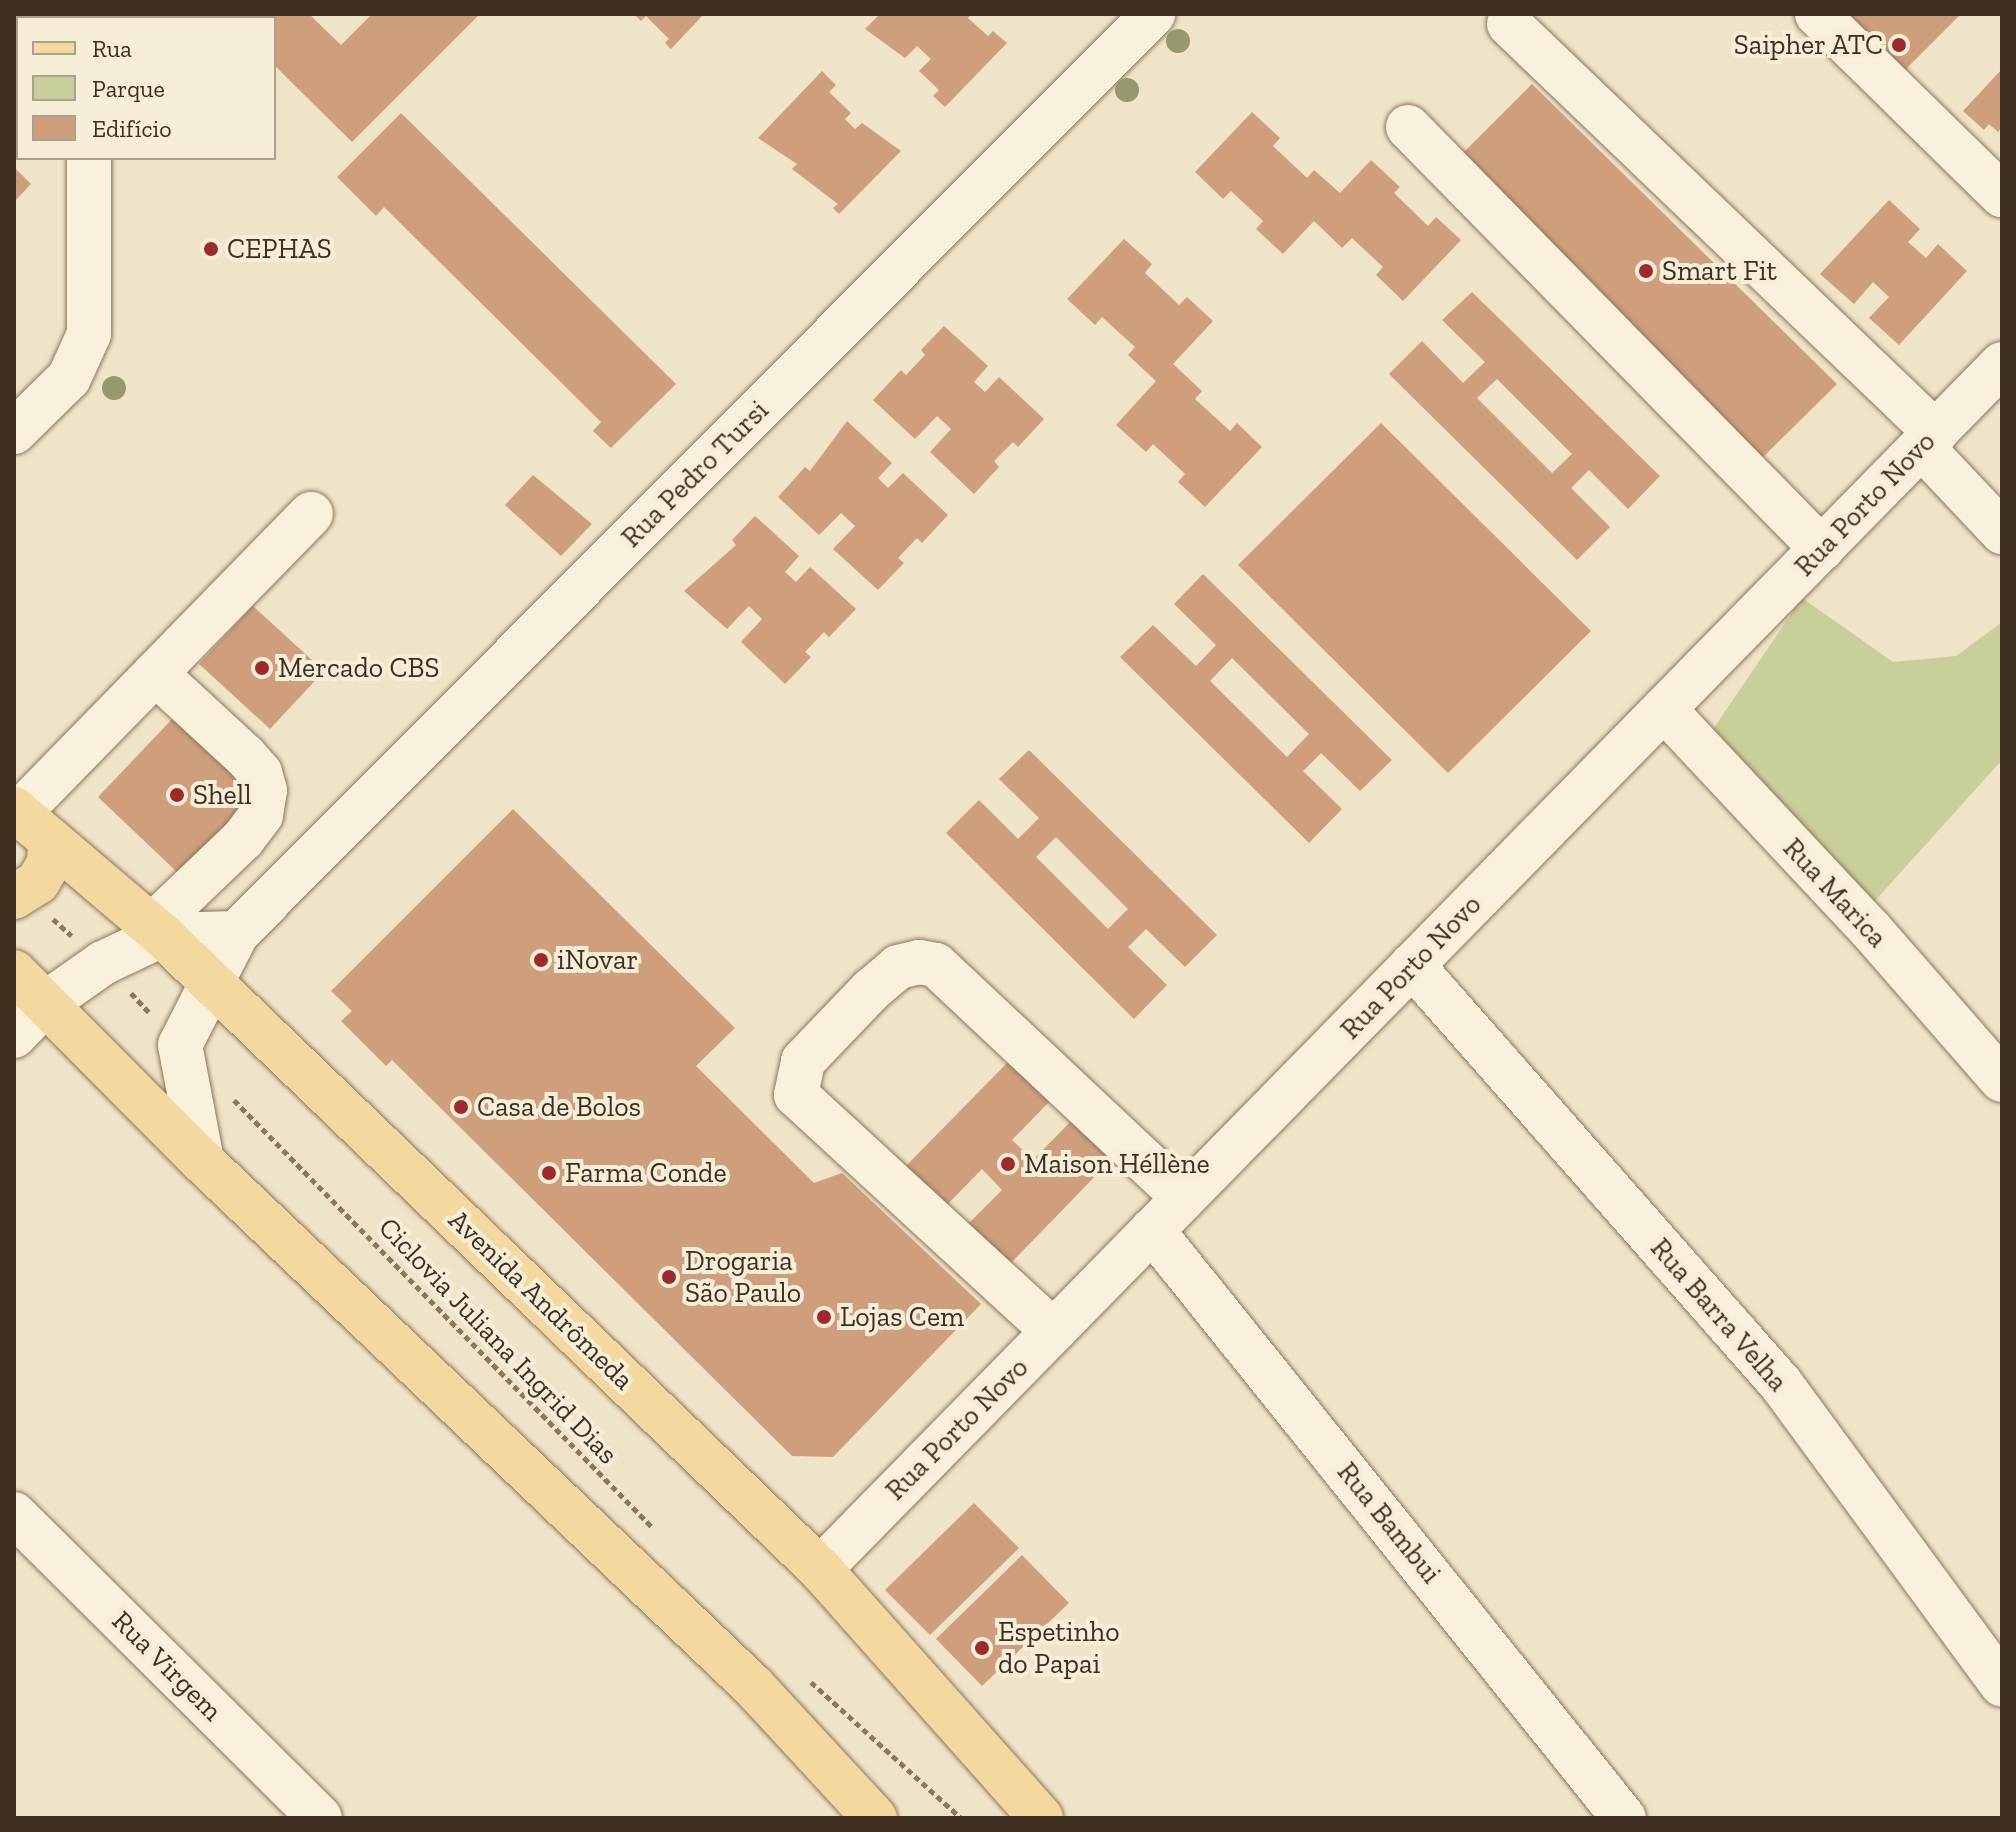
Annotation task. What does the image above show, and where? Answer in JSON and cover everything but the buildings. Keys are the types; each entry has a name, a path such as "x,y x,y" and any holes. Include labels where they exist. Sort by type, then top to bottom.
{"main road":[{"name":"Avenida Andrômeda","path":"17,811 50,844 157,930 820,1569 1041,1818"},
{"path":"19,895 49,863 50,844"},
{"path":"14,972 202,1161 753,1686 875,1818"}],"street":[{"path":"1817,14 2002,195"},
{"name":"Rua Pedro Tursi","path":"180,1045 237,933 1138,19"},
{"path":"1509,24 1929,440 2002,532"},
{"path":"1408,127 1822,549"},
{"path":"14,432 69,378 89,334 89,160"},
{"name":"Rua Porto Novo","path":"820,1569 2002,364"},
{"path":"17,811 311,514"},
{"path":"14,1036 46,1003 157,930 243,839 261,815 265,790 260,773 155,673"},
{"name":"Rua Marica","path":"1664,709 1871,930 2002,1080"},
{"path":"157,930 237,933"},
{"path":"1053,1331 796,1095 803,1061 871,990 898,967 919,962 936,965 1184,1198"},
{"name":"Rua Barra Velha","path":"1412,965 1781,1384 2002,1685"},
{"path":"180,1045 202,1161"},
{"name":"Rua Bambui","path":"1152,1230 1624,1818"},
{"name":"Rua Virgem","path":"14,1514 320,1818"}],"path":[{"path":"19,895 103,963 180,1045"},
{"name":"Ciclovia Juliana Ingrid Dias","path":"224,1090 659,1534"},
{"path":"807,1679 961,1818"}],"green space":[{"path":"1802,598 1893,662 1956,656 2002,622 2002,760 1873,903 1709,735"}],"place":[{"name":"Saipher ATC","path":"1899,45"},
{"name":"CEPHAS","path":"211,249"},
{"name":"Smart Fit","path":"1646,271"},
{"name":"Mercado CBS","path":"262,668"},
{"name":"Shell","path":"177,795"},
{"name":"iNovar","path":"541,960"},
{"name":"Casa de Bolos","path":"461,1107"},
{"name":"Maison Héllène","path":"1008,1164"},
{"name":"Farma Conde","path":"549,1173"},
{"name":"Drogaria São Paulo","path":"669,1277"},
{"name":"Lojas Cem","path":"824,1317"},
{"name":"Espetinho do Papai","path":"982,1648"}]}
